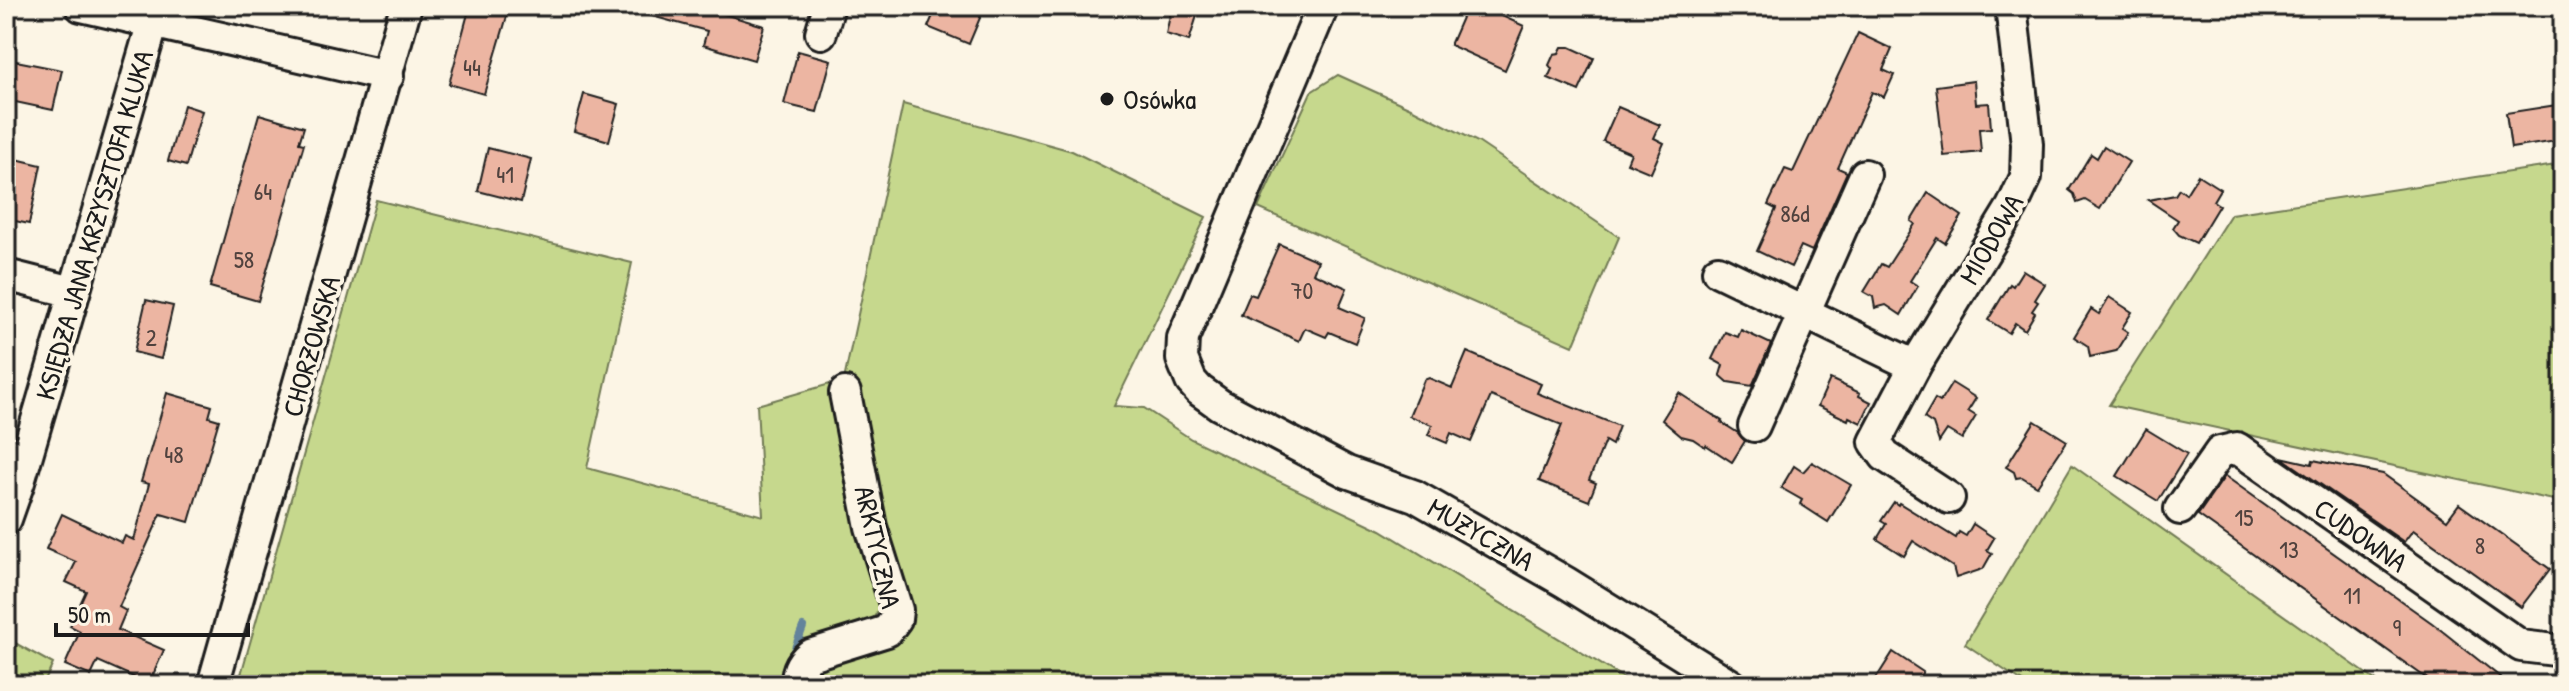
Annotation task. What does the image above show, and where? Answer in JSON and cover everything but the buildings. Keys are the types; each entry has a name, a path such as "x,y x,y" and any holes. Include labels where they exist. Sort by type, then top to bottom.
{"street":[{"path":"81,6 388,76"},
{"name":"CHORZOWSKA","path":"213,685 406,6"},
{"name":"MUZYCZNA","path":"1323,6 1183,338 1182,359 1191,381 1220,405 1347,472 1415,496 1565,582 1731,685"},
{"name":"MIODOWA","path":"1949,498 1885,456 1875,442 1915,366 2012,207 2026,177 2027,144 2011,6"},
{"name":"KSIĘDZA JANA KRZYSZTOFA KLUKA","path":"6,519 153,22"},
{"path":"1754,426 1865,175"},
{"path":"1718,271 1915,366"},
{"path":"6,275 73,292"},
{"name":"ARKTYCZNA","path":"797,685 797,671 802,661 810,655 887,631 896,619 897,610 871,527 845,393"},
{"name":"CUDOWNA","path":"2180,509 2220,452 2237,448 2521,646 2563,651"}],"green space":[{"path":"1338,75 1478,142 1619,237 1573,346 1258,208 1311,92"},
{"path":"903,104 1072,151 1206,217 1114,406 1144,408 1191,439 1381,530 1635,685 806,685 821,663 904,634 911,615 881,606 869,625 790,685 238,685 376,200 632,263 587,468 763,516 757,405 844,380"},
{"path":"2563,164 2563,502 2109,405 2231,214"},
{"path":"2072,465 2382,685 2027,685 1965,644"},
{"path":"6,638 53,664 43,685 6,685"}],"waterway":[{"path":"792,656 803,627"}],"place":[{"name":"Osówka","path":"1107,99"}]}
